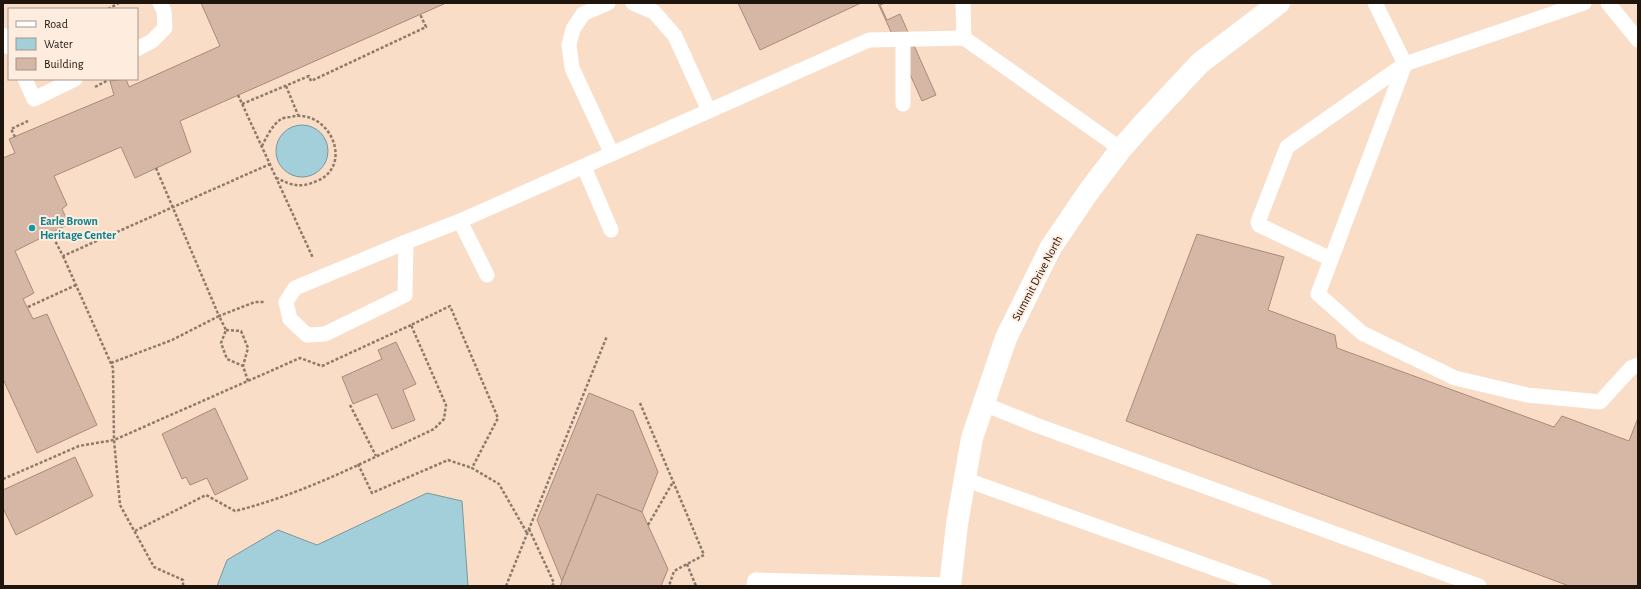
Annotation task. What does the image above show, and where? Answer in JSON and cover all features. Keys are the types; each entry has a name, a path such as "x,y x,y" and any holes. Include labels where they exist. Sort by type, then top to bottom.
{"street":[{"name":"Summit Drive North","path":"950,586 964,479 972,438 1006,338 1051,247 1089,191 1121,149 1200,63 1279,3"}],"lane":[{"path":"138,49 152,42 165,28 164,11 160,3"},
{"path":"608,3 583,14 573,29 569,45 572,68 612,154"},
{"path":"633,3 654,12 675,36 709,111"},
{"path":"963,3 964,38"},
{"path":"1375,3 1405,64 1318,292 1320,297 1362,333 1455,378 1527,395 1597,403 1602,400 1631,368 1638,365"},
{"path":"1331,259 1258,224 1284,151 1287,147 1405,64 1584,3"},
{"path":"1608,3 1638,40"},
{"path":"3,35 8,45"},
{"path":"406,242 405,295 325,334 307,335 290,319 286,302 295,288 406,242 460,221 869,40 964,38 1121,149"},
{"path":"903,40 903,104"},
{"path":"25,80 34,99 73,80"},
{"path":"584,167 611,230"},
{"path":"460,221 487,275"},
{"path":"984,404 1036,425 1479,586"},
{"path":"964,479 1264,586"},
{"path":"754,583 950,586"}],"path":[{"path":"110,8 119,3"},
{"path":"242,104 309,76 311,81 426,27 420,14"},
{"path":"286,86 298,115"},
{"path":"238,95 322,277"},
{"path":"262,146 281,119 298,115 315,119 326,128 335,142 335,155 332,168 326,178 309,185 291,186 276,178"},
{"path":"63,256 270,164"},
{"path":"156,168 226,330 221,343 227,358 242,366 248,381"},
{"path":"51,233 63,256 113,368 114,440 120,505 154,567 183,580 182,586"},
{"path":"28,307 76,285"},
{"path":"110,362 172,340 219,316 255,302 286,302"},
{"path":"3,479 79,446 114,440 300,358 322,366 450,306 498,418 472,468"},
{"path":"134,531 206,495 234,512 255,506 334,475 434,429 444,419 446,405 411,325"},
{"path":"226,330 241,332 248,348 242,366"},
{"path":"506,586 607,336"},
{"path":"640,403 704,555 674,571 669,586"},
{"path":"350,405 376,456"},
{"path":"358,464 372,493 448,460 472,468 498,484 527,533"},
{"path":"648,525 673,482"},
{"path":"529,529 554,583 552,586"},
{"path":"687,564 696,586"}],"water":[{"path":"302,125 312,127 320,133 326,141 328,151 326,161 320,169 312,175 302,177 292,175 284,169 278,161 276,151 278,141 284,133 292,127"},
{"path":"427,493 462,501 468,586 217,586 227,560 278,530 317,545"}],"building":[{"name":"Earle Brown Heritage Center","path":"201,3 446,3 180,121 191,152 135,178 121,147 54,176 67,205 62,209 69,224 15,251 34,293 23,299 33,319 47,314 97,425 37,453 3,379 3,158 15,153 9,139 114,95 110,81 126,80 129,87 220,46"},
{"path":"738,3 861,3 760,50"},
{"path":"878,3 885,3 880,5 887,20 900,14 936,95 922,101"},
{"path":"1197,234 1284,257 1268,310 1335,335 1337,348 1554,427 1562,416 1629,441 1638,418 1638,586 1569,586 1126,421"},
{"path":"396,342 416,384 403,390 415,420 392,429 377,394 353,404 342,377 382,359 378,350"},
{"path":"589,393 633,411 658,472 642,512 597,494 562,581 537,520"},
{"path":"215,408 248,479 215,495 207,478 190,485 186,477 182,479 162,434"},
{"path":"75,457 93,496 16,535 3,508 3,490"},
{"path":"597,494 642,512 668,569 661,586 560,586"}],"place":[{"name":"Earle Brown Heritage Center","path":"32,228"}]}
